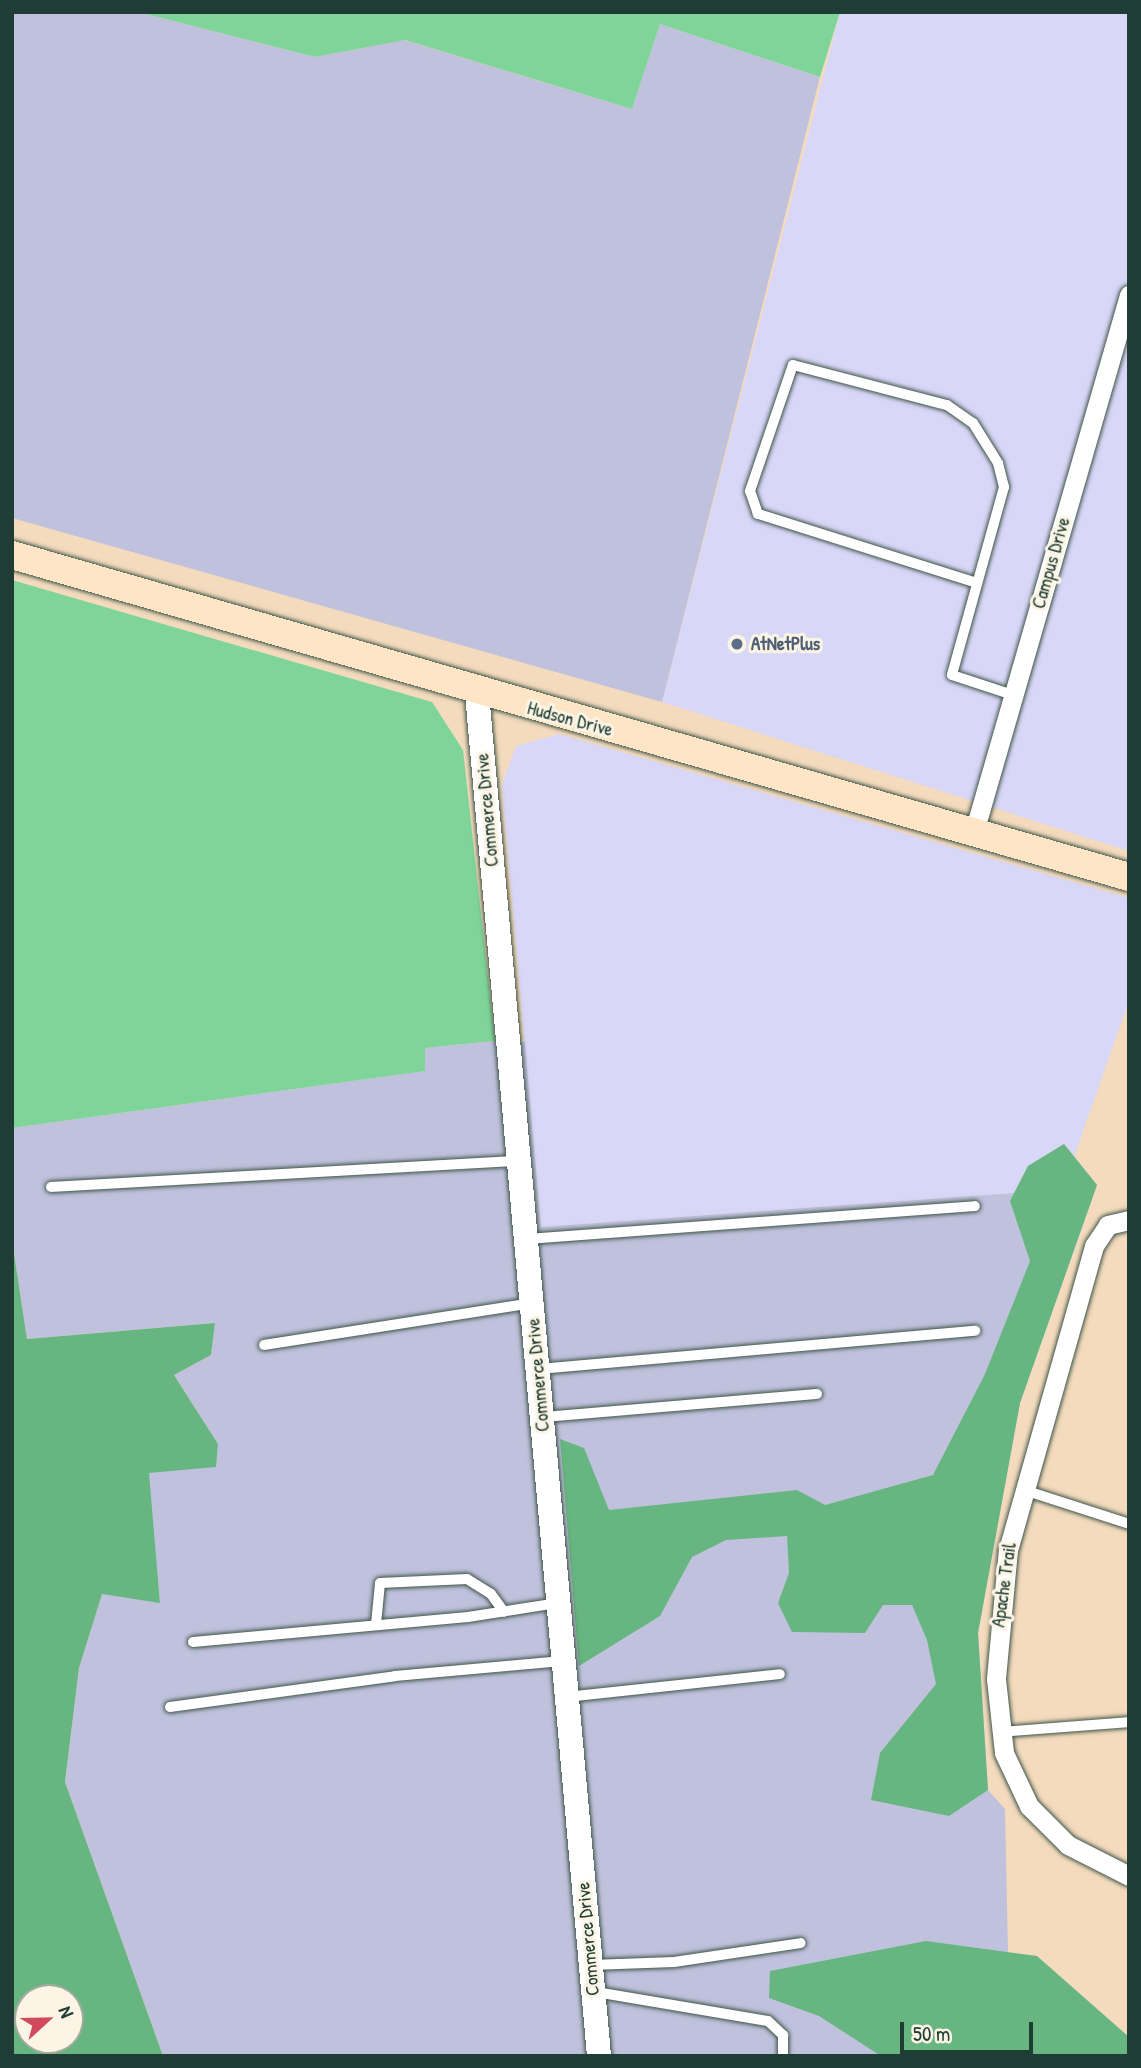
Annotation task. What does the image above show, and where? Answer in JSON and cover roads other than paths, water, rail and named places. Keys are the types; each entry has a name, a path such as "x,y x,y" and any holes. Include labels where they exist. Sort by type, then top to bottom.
{"main road":[{"name":"Hudson Drive","path":"12,555 477,694 1129,877"}],"street":[{"name":"Campus Drive","path":"974,832 1129,295"},
{"name":"Commerce Drive","path":"477,694 599,2056"},
{"name":"Apache Trail","path":"1129,1220 1108,1225 1094,1246 1024,1490 997,1628 1000,1732 1014,1781 1041,1821 1081,1854 1129,1876"}],"lane":[{"path":"977,583 758,514 750,491 793,365 947,405 973,423 998,463 1004,487 977,583 951,675 1013,695"},
{"path":"51,1187 519,1161"},
{"path":"526,1239 975,1206"},
{"path":"264,1345 532,1303"},
{"path":"538,1369 975,1331"},
{"path":"542,1417 817,1395"},
{"path":"1024,1490 1129,1524"},
{"path":"376,1623 380,1583 467,1579 491,1594 504,1612"},
{"path":"192,1642 504,1612 558,1602"},
{"path":"170,1707 395,1676 563,1661"},
{"path":"566,1698 780,1674"},
{"path":"1000,1732 1129,1722"},
{"path":"591,1965 674,1962 801,1942"},
{"path":"593,1992 768,2021 783,2035 783,2056"}],"place":[{"name":"AtNetPlus","path":"737,644"}]}
